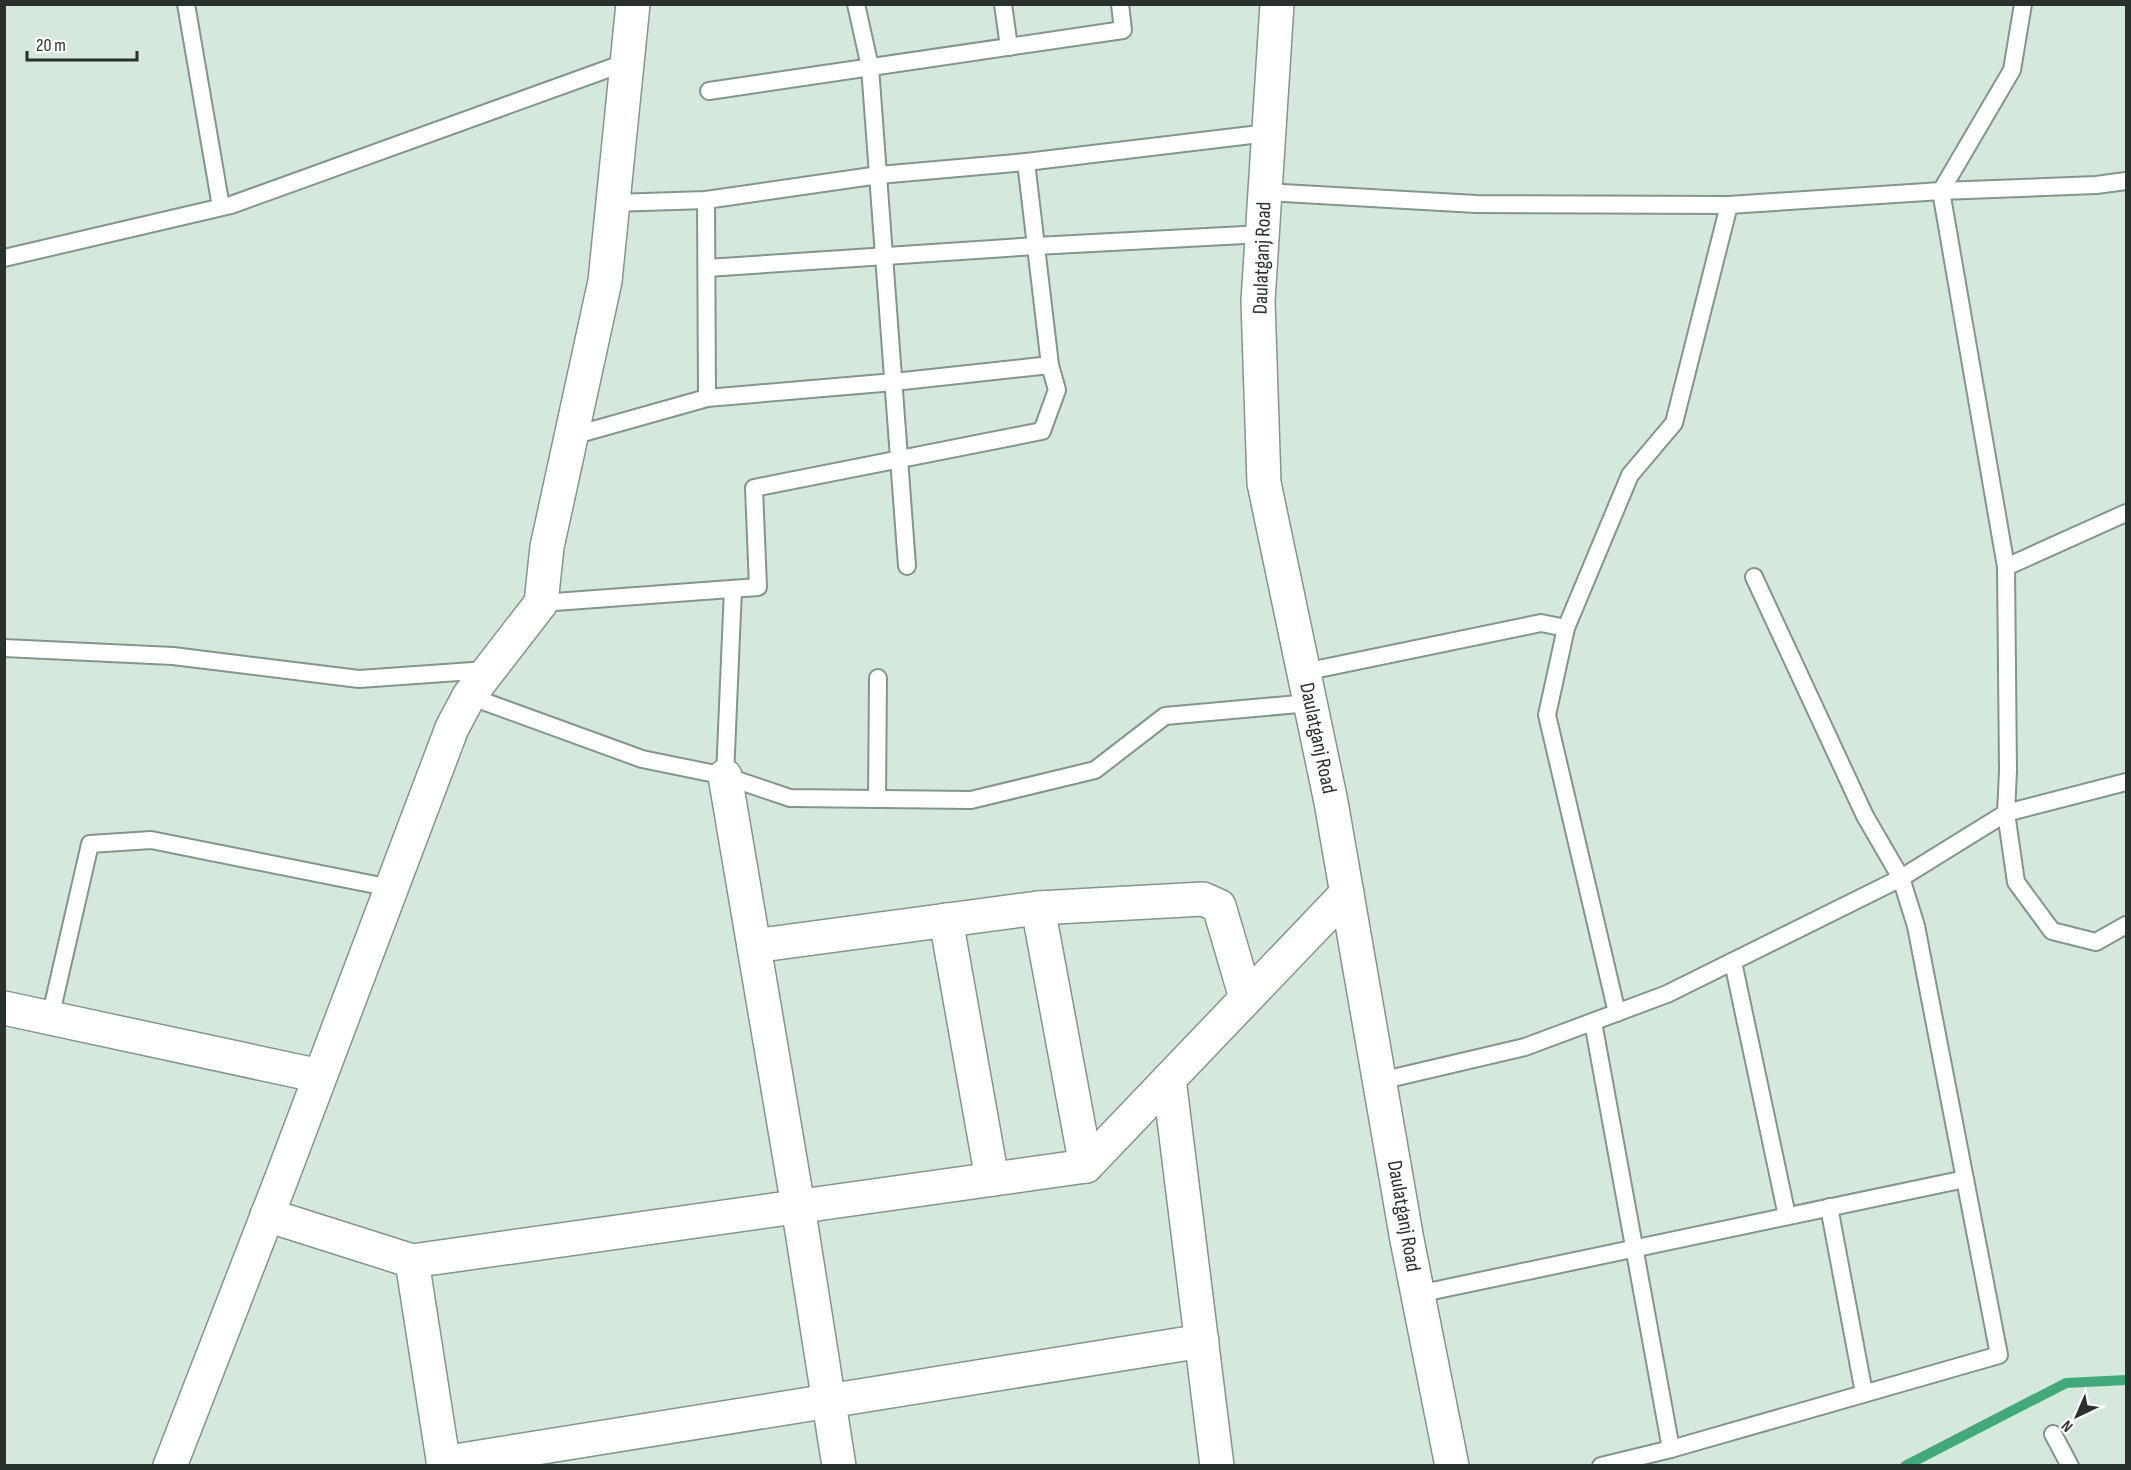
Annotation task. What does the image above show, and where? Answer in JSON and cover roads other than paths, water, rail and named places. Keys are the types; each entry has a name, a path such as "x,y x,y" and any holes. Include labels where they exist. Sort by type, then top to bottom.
{"street":[{"path":"170,1466 452,728 479,683 541,603 547,548 605,281 633,4"},
{"name":"Daulatganj Road","path":"1277,4 1258,301 1264,483 1347,893 1418,1294 1452,1466"},
{"path":"725,776 798,1206 839,1466"},
{"path":"267,1215 412,1261 1086,1166 1347,893"},
{"path":"754,946 1038,908 1203,898 1219,906 1246,998"},
{"path":"1038,908 1086,1166"},
{"path":"946,920 992,1179"},
{"path":"4,1008 320,1076"},
{"path":"1169,1079 1217,1466"},
{"path":"412,1261 443,1464 1202,1341"}],"lane":[{"path":"186,4 221,207"},
{"path":"856,4 870,67 907,566"},
{"path":"1003,4 1009,47"},
{"path":"709,91 1123,30 1120,4"},
{"path":"2023,4 2012,70 1941,191 2006,567 2008,771 2006,813 2016,882 2052,931 2096,942 2127,925"},
{"path":"4,258 221,207 627,62"},
{"path":"613,203 706,200 879,176 1026,162 1269,133"},
{"path":"541,603 758,587 754,488 1042,431 1057,390 1050,365 1026,162"},
{"path":"1265,192 1476,204 1729,205 2127,181"},
{"path":"706,200 707,398"},
{"path":"1617,1013 1547,715 1566,628 1630,475 1674,423 1729,205"},
{"path":"707,268 1036,246 1263,234"},
{"path":"572,436 707,398 894,382 1050,365"},
{"path":"2006,567 2127,513"},
{"path":"1601,1466 1671,1449 1999,1355 1916,926 1901,878 1866,816 1754,577"},
{"path":"725,776 733,589"},
{"path":"4,648 173,656 359,679 479,683 642,759 725,776 790,798 971,800 1095,770 1165,716 1307,687 1541,623 1566,628"},
{"path":"877,799 878,678"},
{"path":"1380,1081 1525,1047 1667,994 1901,878 2006,813 2127,782"},
{"path":"50,1018 90,844 151,840 391,888"},
{"path":"1733,962 1787,1216"},
{"path":"1593,1022 1671,1449"},
{"path":"1418,1294 1965,1179"},
{"path":"1829,1207 1864,1394"},
{"path":"2053,1434 2070,1466"}],"waterway":[{"path":"1905,1466 2066,1383 2126,1380"}]}
